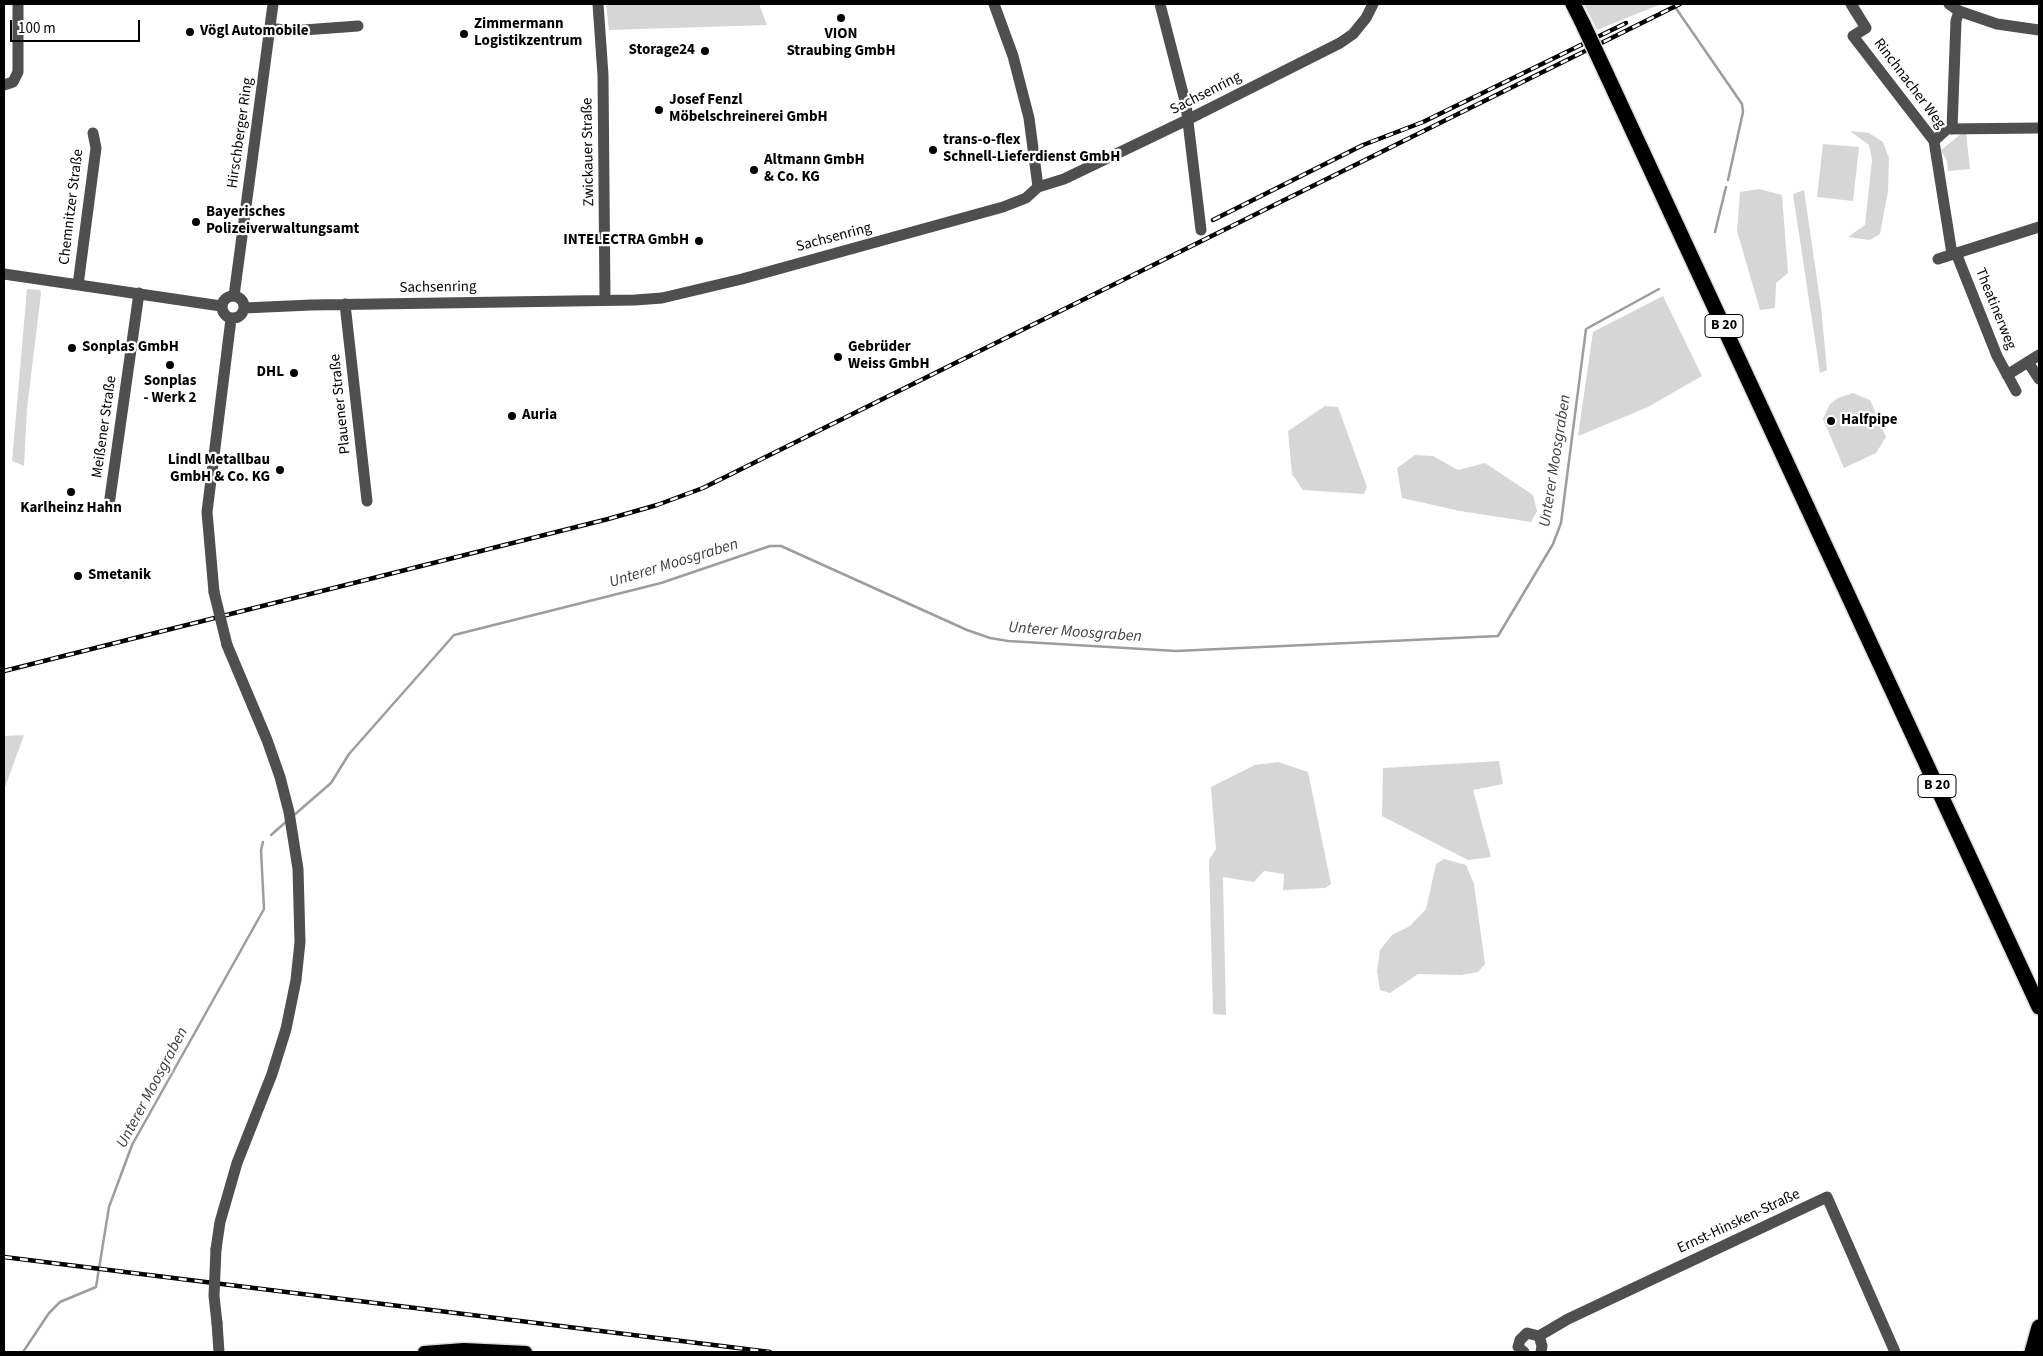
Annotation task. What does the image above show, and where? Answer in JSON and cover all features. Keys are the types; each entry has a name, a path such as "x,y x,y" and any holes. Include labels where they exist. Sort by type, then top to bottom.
{"highway":[{"name":"B 20","path":"1573,4 2039,1007"},
{"path":"2032,1352 2039,1328"}],"main road":[{"path":"424,1352 464,1349 526,1352"}],"street":[{"path":"4,85 13,82 18,72 18,4"},
{"name":"Hirschberger Ring","path":"234,296 274,4"},
{"name":"Zwickauer Straße","path":"598,4 603,75 605,300"},
{"path":"994,4 1013,56 1029,118 1038,187"},
{"path":"1160,4 1186,105 1201,230"},
{"name":"Sachsenring","path":"244,308 345,304 662,298 709,288 1003,207 1026,198 1038,187 1064,179 1340,43 1358,28 1373,4"},
{"name":"Rinchnacher Weg","path":"1851,4 1866,28 1853,36 1934,141 1954,253"},
{"path":"1948,4 1959,11 1997,24 2039,30"},
{"path":"1952,129 1956,21 1959,11"},
{"path":"270,28 290,31 358,26"},
{"path":"1934,141 1947,129 2039,128"},
{"name":"Chemnitzer Straße","path":"78,285 96,148 93,133"},
{"path":"1938,259 2039,227"},
{"name":"Theatinerweg","path":"1954,253 2007,375 2016,391"},
{"path":"4,274 221,306"},
{"name":"Meißener Straße","path":"109,505 139,294"},
{"path":"234,296 241,300 244,308 242,314 231,318 224,315 221,306 225,299 234,296"},
{"name":"Plauener Straße","path":"345,304 367,501"},
{"path":"219,1352 214,1296 216,1249 226,1201 237,1163 283,1038 296,980 300,942 301,902 295,844 289,812 274,758 228,645 214,592 207,512 231,318"},
{"name":"Theatinerweg","path":"2007,375 2039,355"},
{"path":"2028,362 2039,379"},
{"name":"Ernst-Hinsken-Straße","path":"1521,1350 1520,1340 1527,1333 1539,1336 1569,1319 1827,1197 1895,1352"},
{"path":"217,1327 224,1352"},
{"path":"1539,1336 1542,1346 1541,1352"}],"shaded area":[{"path":"606,4 759,4 767,25 609,30"},
{"path":"1584,4 1661,4 1597,30"},
{"path":"1850,131 1869,133 1883,142 1889,158 1888,191 1880,234 1870,240 1848,237 1865,225 1872,160 1869,145"},
{"path":"1966,133 1970,169 1948,171 1947,161 1941,150 1961,134"},
{"path":"1823,144 1859,147 1853,201 1817,197"},
{"path":"1759,189 1782,195 1788,273 1776,283 1775,308 1760,310 1737,231 1740,192"},
{"path":"1804,190 1821,307 1827,370 1820,373 1793,194"},
{"path":"27,289 40,290 41,293 27,409 24,466 12,461"},
{"path":"1663,296 1702,376 1648,407 1578,436 1593,332"},
{"path":"1853,393 1870,400 1886,437 1876,453 1844,468 1823,419 1830,404 1838,398"},
{"path":"1325,406 1338,407 1367,487 1364,494 1303,490 1292,474 1288,431"},
{"path":"1415,455 1433,456 1458,470 1485,463 1533,495 1537,511 1531,522 1460,511 1402,498 1397,468"},
{"path":"24,735 4,790 4,736"},
{"path":"1499,761 1503,784 1473,790 1491,857 1468,860 1382,816 1383,768"},
{"path":"1278,762 1308,772 1331,884 1325,888 1283,890 1284,874 1264,871 1254,882 1223,877 1226,1015 1213,1014 1209,860 1216,849 1211,787 1255,765"},
{"path":"1444,859 1466,865 1474,884 1485,964 1478,972 1461,975 1418,974 1390,993 1380,990 1377,971 1380,950 1392,935 1410,926 1426,909 1436,864"}],"waterway":[{"path":"1673,4 1742,104 1743,112 1728,180"},
{"path":"1715,232 1726,187"},
{"name":"Unterer Moosgraben","path":"293,816 331,783 349,754 454,635 661,583 770,546 781,546 967,630 990,638 1008,641 1176,651 1498,636 1553,544 1561,523 1586,329 1659,289"},
{"name":"Unterer Moosgraben","path":"271,835 287,821"},
{"name":"Unterer Moosgraben","path":"23,1352 49,1313 60,1302 96,1287 109,1207 132,1145 264,909 261,850 263,842"}],"railway":[{"path":"4,671 608,519 657,505 703,488 1680,4"},
{"path":"1213,220 1363,145 1423,122 1626,23"},
{"path":"4,1257 770,1352"}],"place":[{"name":"VION Straubing GmbH","path":"841,18"},
{"name":"Vögl Automobile","path":"190,32"},
{"name":"Zimmermann Logistikzentrum","path":"464,34"},
{"name":"Storage24","path":"705,51"},
{"name":"Josef Fenzl Möbelschreinerei GmbH","path":"659,110"},
{"name":"trans-o-flex Schnell-Lieferdienst GmbH","path":"933,150"},
{"name":"Altmann GmbH & Co. KG","path":"754,170"},
{"name":"Bayerisches Polizeiverwaltungsamt","path":"196,222"},
{"name":"INTELECTRA GmbH","path":"699,241"},
{"name":"Sonplas GmbH","path":"72,348"},
{"name":"Gebrüder Weiss GmbH","path":"838,357"},
{"name":"Sonplas - Werk 2","path":"170,365"},
{"name":"DHL","path":"294,373"},
{"name":"Auria","path":"512,416"},
{"name":"Halfpipe","path":"1831,421"},
{"name":"Lindl Metallbau GmbH & Co. KG","path":"280,470"},
{"name":"Karlheinz Hahn","path":"71,492"},
{"name":"Smetanik","path":"78,576"}]}
